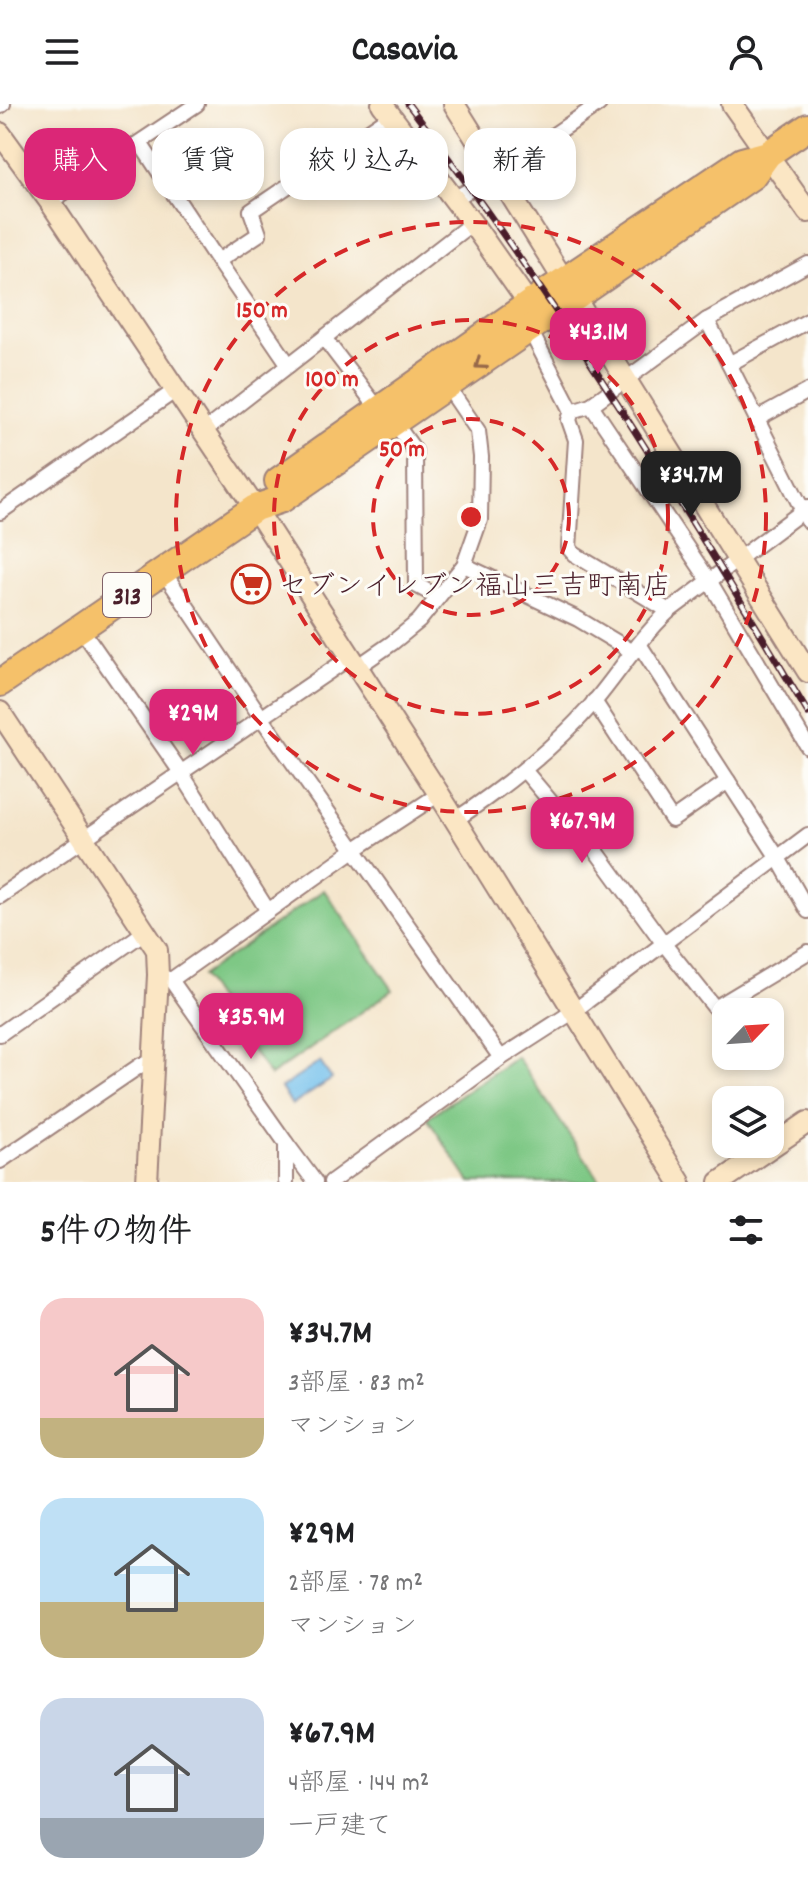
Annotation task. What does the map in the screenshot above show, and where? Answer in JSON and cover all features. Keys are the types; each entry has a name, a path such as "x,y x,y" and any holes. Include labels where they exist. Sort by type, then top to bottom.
{"highway":[{"name":"313","path":"0,683 255,508 282,499 387,417 570,288 742,161 768,154 808,127"},
{"name":"313","path":"387,417 448,387 529,316"}],"street":[{"path":"50,202 197,104"},
{"path":"454,104 469,128"},
{"path":"569,104 578,118"},
{"path":"563,128 599,104"},
{"path":"732,104 808,212"},
{"path":"218,261 259,234 251,211 387,110 472,223 529,316 572,411 569,420 576,440 569,548 574,554 669,611"},
{"path":"0,133 50,202 255,508 439,794 680,1182"},
{"path":"140,143 289,365"},
{"path":"454,199 464,193"},
{"path":"515,200 808,672"},
{"path":"204,431 472,223"},
{"path":"572,411 591,405 707,320 808,264"},
{"path":"455,820 524,770 551,746 594,701 669,611 806,513 707,320"},
{"path":"729,364 808,321"},
{"path":"324,338 415,451 416,585 438,597"},
{"path":"0,896 261,717 410,628 438,597 464,565 480,520 481,457 478,431 448,387"},
{"path":"0,512 176,390"},
{"path":"757,419 808,391"},
{"path":"591,405 710,582 808,747"},
{"path":"464,565 636,648 728,781 808,911"},
{"path":"163,571 261,717 501,1058"},
{"path":"80,627 180,771 268,911"},
{"path":"594,701 672,820 728,781"},
{"path":"0,712 157,950 164,978 152,1062 147,1182"},
{"path":"524,770 556,808 564,807 715,1008 808,952"},
{"path":"164,978 439,794"},
{"path":"331,1182 501,1058 574,1011 808,835"},
{"path":"0,1034 146,931"},
{"path":"164,978 315,1182"},
{"path":"0,1161 141,1065 152,1062"},
{"path":"720,1182 808,1122"},
{"path":"286,1143 286,1182"}],"green space":[{"path":"324,890 393,990 270,1076 201,976"},
{"path":"517,1057 601,1182 470,1182 427,1118"}],"water":[{"path":"320,1062 332,1079 292,1105 281,1088"}],"railway":[{"path":"408,104 515,251 617,403 808,713"}],"place":[{"name":"セブンイレブン福山三吉町南店","path":"251,584"}]}
